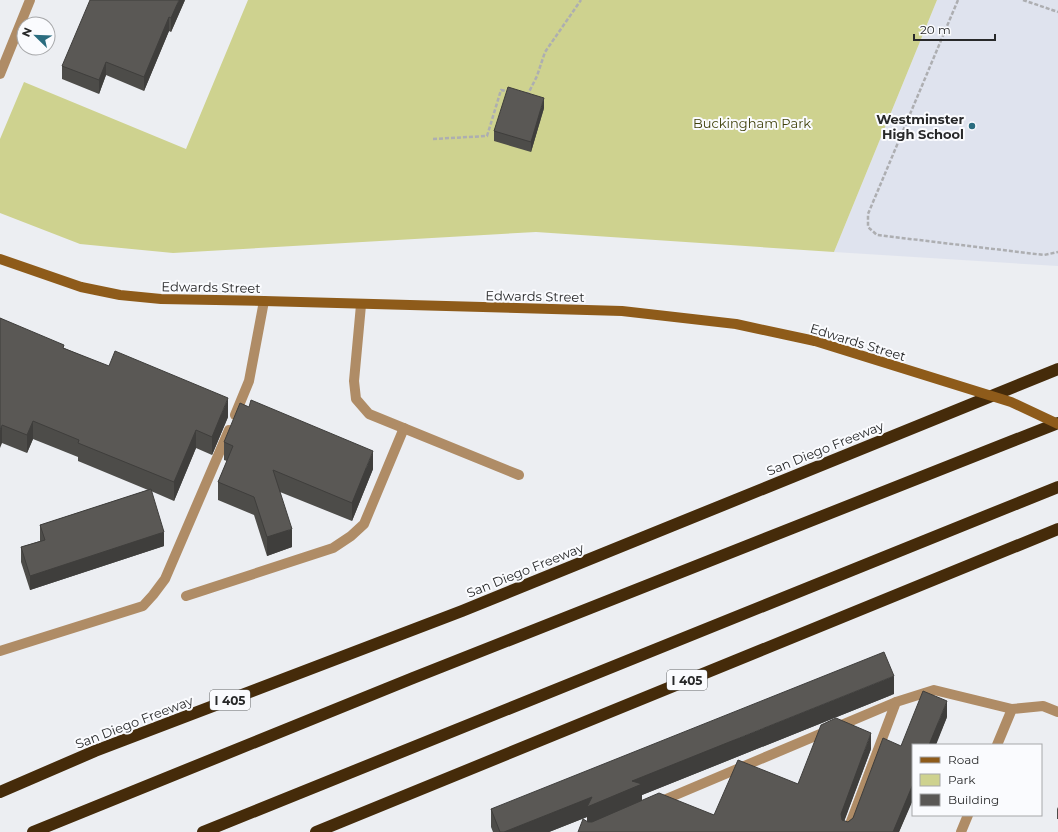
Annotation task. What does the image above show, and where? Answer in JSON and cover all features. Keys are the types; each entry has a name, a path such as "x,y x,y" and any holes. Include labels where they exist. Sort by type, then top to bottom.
{"highway":[{"name":"San Diego Freeway","path":"0,792 95,751 462,611 1058,369"},
{"path":"34,832 413,678 1058,424"},
{"path":"203,832 1058,487"},
{"name":"I 405","path":"316,832 1058,529"}],"street":[{"path":"0,74 30,0"},
{"name":"Edwards Street","path":"0,259 81,287 120,295 161,299 622,311 736,324 815,341 1011,402 1058,424"},
{"path":"0,652 143,606 153,595 165,579 222,449 249,381 264,301"},
{"path":"361,305 354,381 356,399 369,414 518,474"},
{"path":"186,596 333,548 351,536 364,524 404,428"},
{"path":"648,807 896,702 934,690 1012,709 1043,706 1058,712"},
{"path":"847,832 896,702"},
{"path":"997,744 1012,709"},
{"path":"960,832 968,816"}],"path":[{"path":"520,95 527,97 537,76 545,52 581,0"},
{"path":"958,0 868,214 868,227 877,235 1044,255 1058,252"},
{"path":"1023,0 1058,12"},
{"path":"433,139 487,136 501,90 514,94"}],"shaded area":[{"name":"Westminster High School","path":"937,0 1058,0 1058,266 834,252"}],"green space":[{"name":"Buckingham Park","path":"248,0 937,0 834,252 536,232 173,253 80,244 0,213 0,139 24,82 186,149"}],"building":[{"path":"90,0 179,0 171,18 169,17 144,77 106,62 99,80 62,66"},
{"path":"508,87 544,98 531,142 494,131"},
{"path":"0,318 64,345 63,348 109,366 115,351 228,398 212,437 196,430 174,482 78,443 79,440 33,421 27,435 2,425 0,430"},
{"path":"251,400 373,451 352,503 273,470 292,529 267,537 254,497 218,482 233,446 224,442 240,403 249,407"},
{"path":"151,489 164,532 30,576 21,547 45,540 40,525"},
{"path":"884,652 894,676 632,781 642,784 587,807 592,797 504,832 500,832 491,809"},
{"path":"923,691 947,701 929,744 912,744 912,786 893,832 578,832 583,819 588,822 592,822 659,793 714,815 738,760 798,784 821,725 836,718 871,733 841,814 842,820 848,822 853,818 883,738 901,746"}],"place":[{"name":"Westminster High School","path":"972,126"}]}
